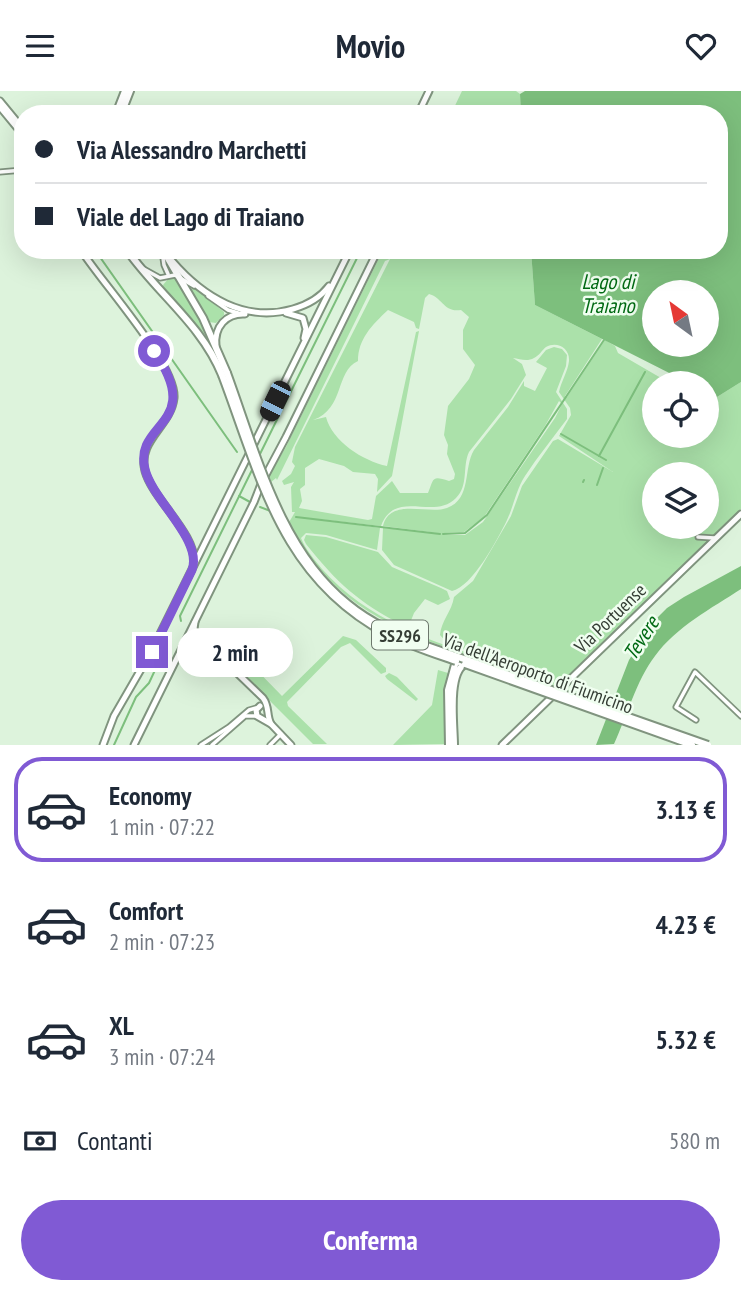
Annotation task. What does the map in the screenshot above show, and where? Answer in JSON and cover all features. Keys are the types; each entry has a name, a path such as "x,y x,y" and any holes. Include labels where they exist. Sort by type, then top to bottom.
{"main road":[{"name":"Via dell'Aeroporto di Fiumicino","path":"133,259 205,342 224,374 283,520 297,547 321,579 348,604 386,629 424,645 692,744"},
{"name":"Via dell'Aeroporto di Fiumicino","path":"168,259 203,318 218,352 274,512 294,551 330,594 359,618 388,635 456,661 468,662 708,744"},
{"path":"452,744 448,691 456,661"},
{"path":"454,674 468,662"}],"street":[{"path":"0,101 14,118"},
{"path":"0,107 14,124"},
{"path":"87,259 163,364 172,381 172,407 148,445 144,467 149,481 191,548 194,559 192,570"},
{"path":"164,259 167,276"},
{"path":"171,259 189,279 230,307 261,314 304,305 324,292 339,272"},
{"path":"103,744 114,716 139,676 346,259"},
{"path":"134,744 374,259"},
{"path":"137,265 161,278 179,277 220,305 244,314"},
{"path":"158,277 162,292"},
{"path":"301,349 306,332 302,311 304,305"},
{"path":"218,352 216,336 221,324 233,315 289,313 303,318"},
{"name":"Via Portuense","path":"719,536 741,514"},
{"name":"Via Portuense","path":"502,744 716,539"},
{"path":"195,620 194,629 265,701 267,708 262,717"},
{"path":"180,650 191,637 207,643"},
{"path":"696,720 676,707 695,671 741,716"},
{"path":"258,694 258,707 262,717 287,743"},
{"path":"201,744 229,727 249,710 267,708"},
{"path":"212,744 246,716 262,717"},
{"path":"270,744 281,734"}],"shaded area":[{"path":"462,91 516,91 520,94 521,105 455,105"},
{"path":"379,259 390,259 385,261 277,480 276,478 271,482 269,475 286,447"},
{"path":"390,259 532,259 535,305 602,339 565,396 567,397 605,340 615,346 618,353 649,371 642,371 642,448 719,448 719,396 741,382 741,509 719,531 719,462 642,462 642,539 709,540 557,687 553,686 550,677 528,665 467,650 440,635 454,597 473,581 511,516 522,486 553,441 558,439 613,472 559,436 571,415 570,408 559,392 569,361 565,349 550,345 531,359 513,358 522,364 526,375 511,399 469,452 463,487 456,498 437,507 396,509 387,515 381,526 318,519 380,528 377,550 326,535 306,533 301,538 313,558 339,587 379,615 448,646 495,661 522,666 519,673 409,633 359,605 336,587 315,565 288,524 295,512 292,512 291,487 294,482 284,485 282,481 291,474 295,466 292,462 295,447","holes":["429,294 447,307 461,310 469,317 463,330 463,349 475,365 469,379 448,406 444,435 454,479 434,479 428,493 400,493 392,481 376,496 372,519 368,520 299,508 302,501 300,489 305,485 305,468 319,459 344,466 353,472 375,474 378,479 377,492 392,476 419,331 416,332 387,466 368,460 350,449 335,434 326,417 313,420 330,408 346,373 358,361 363,339 388,310 414,322 419,329 425,298"]},
{"path":"169,278 178,281 208,332 204,334 164,289 163,285"},
{"path":"192,286 224,312 216,323 209,322 192,292"},
{"path":"554,347 562,349 567,355 566,366 556,392 567,409 567,419 525,476 507,520 484,561 468,581 452,591 394,565 382,550 383,528 438,533 383,526 387,517 401,509 439,510 455,504 464,490 474,450 508,407 524,381 524,386 535,391 547,368 536,362 546,350","holes":["559,401 562,404 483,522 465,535 444,535 464,532 484,517"]},
{"path":"306,535 326,537 378,552 392,567 447,591 450,599 438,605 425,599 414,613 408,628 374,609 339,581 306,544"},
{"path":"343,636 356,640 386,668 386,672 381,674 350,643 341,647 287,702 327,744 313,744 253,684 237,663 247,652 250,654 249,662 282,696"},
{"path":"438,670 448,673 447,744 393,745 432,705"},
{"path":"389,673 397,677 418,699 416,701 387,679 385,676"}],"water":[{"name":"Lago di Traiano","path":"525,91 741,91 741,382 719,396 719,371 665,371 535,305 532,259 728,259 728,105 521,105 520,94"},
{"path":"741,566 741,589 673,636 642,676 614,744 596,745 629,660 653,622 667,608 684,597"}],"waterway":[{"path":"101,259 237,452"},
{"path":"259,456 357,259"},
{"path":"443,534 465,533 487,515 604,340"},
{"path":"599,456 642,377"},
{"path":"561,434 606,460"},
{"path":"181,621 180,616 253,468"},
{"path":"597,485 603,468"},
{"path":"239,496 250,502"},
{"path":"260,507 273,512"},
{"path":"296,517 440,534"},
{"path":"114,745 136,697 149,683 170,638"}],"route":[{"path":"152,652 192,570 194,559 186,539 149,481 144,467 146,449 169,414 174,400 170,377 154,351"}],"water label":[{"name":"Tevere","path":"641,638"}]}
